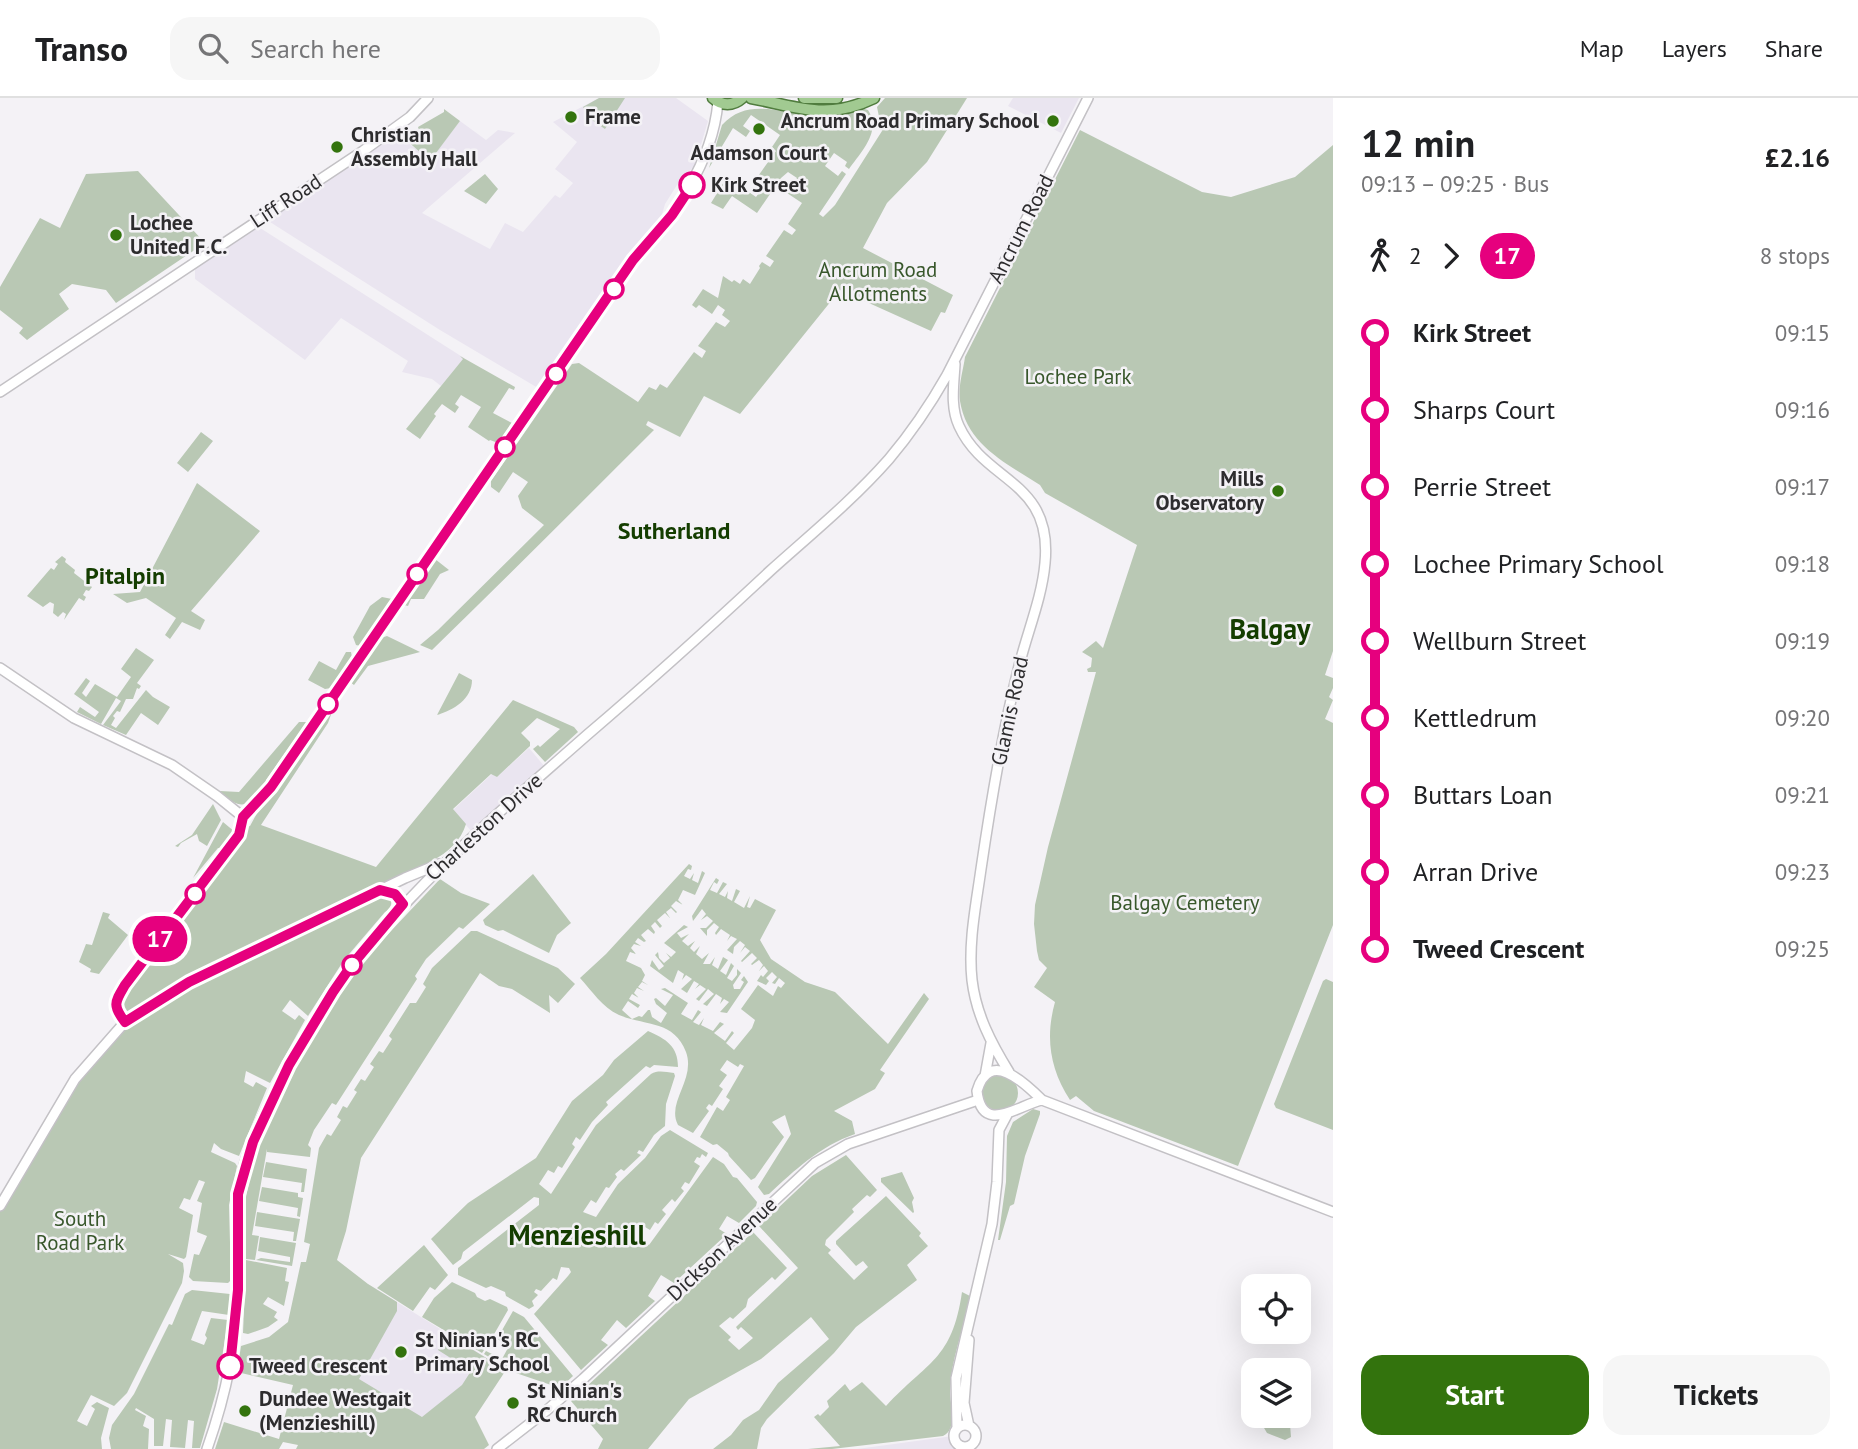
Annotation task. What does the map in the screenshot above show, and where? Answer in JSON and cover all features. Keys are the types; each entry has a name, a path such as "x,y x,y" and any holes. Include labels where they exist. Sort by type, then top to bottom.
{"main road":[{"path":"715,100 732,104 742,98"},
{"path":"751,98 814,111 848,107 874,98"},
{"path":"804,98 837,98"}],"street":[{"name":"Liff Road","path":"0,392 363,151 410,117 428,98"},
{"name":"Ancrum Road","path":"955,361 1088,98"},
{"path":"715,100 717,120"},
{"path":"125,1022 117,1012 117,1000 125,985 239,835 243,817 271,787 633,260 688,192 699,171 717,120 732,104"},
{"name":"Charleston Drive","path":"207,1449 228,1377 234,1339 238,1290 238,1194 253,1142 289,1065 333,992 403,904 446,861 865,484 904,442 955,361"},
{"name":"Glamis Road","path":"955,361 954,409 958,425 967,441 981,456 1020,487 1029,498 1039,517 1045,540 1042,578 1016,677 997,773 972,939 971,965 975,995 991,1043 1009,1072 1041,1100 1333,1212"},
{"path":"941,385 954,393"},
{"name":"Glamis Road","path":"936,395 954,409"},
{"path":"0,668 82,723 172,765 243,817"},
{"path":"0,1206 75,1079 125,1022 189,982 405,877 446,861"},
{"path":"405,877 417,889"},
{"path":"380,890 395,894 403,904"},
{"path":"991,1043 985,1076 977,1091 981,1107 992,1115 999,1130"},
{"path":"985,1076 992,1072 1009,1072"},
{"path":"1018,1080 1022,1088 1018,1107"},
{"name":"Dickson Avenue","path":"498,1449 565,1395 815,1163 848,1144 978,1100"},
{"path":"970,1324 964,1402 969,1426 975,1432 977,1445 964,1448 955,1442 954,1434 957,1428 956,1378 992,1224 999,1130 1007,1115 1018,1107 1041,1100"},
{"path":"992,1115 1007,1115"},
{"path":"957,1428 962,1425 969,1426"}],"shaded area":[{"path":"599,98 676,98 708,121 695,165 677,185 665,204 661,218 620,266 538,388 440,330 270,222 270,219 397,134 430,160 460,121 486,140 498,130 515,133 422,213 490,249 505,223 523,232 555,195 560,198 573,183 555,169 577,142 553,122"},
{"name":"Ancrum Road Primary School","path":"1013,98 1079,98 1061,133 1008,106"},
{"path":"257,226 464,358 441,386 432,379 402,372 408,361 341,318 305,360 195,279 195,268"},
{"path":"529,748 545,767 472,832 453,810 492,774 497,777"},
{"name":"St Ninian's RC Primary School","path":"368,1284 506,1370 413,1431 324,1376"},
{"path":"953,1436 957,1445 965,1449 857,1449"}],"green space":[{"path":"599,98 625,98 605,129 589,118 591,117 583,107"},
{"name":"Ancrum Road Allotments","path":"885,98 967,98 927,162 887,203 863,248 953,295 945,313 941,312 931,331 840,290 740,414 704,396 680,437 648,421 646,425 654,430 488,595 432,650 420,645 544,525 522,508 518,496 528,482 513,472 499,493 491,487 491,481 572,364 579,363 638,402 649,387 656,390 660,384 667,388 694,352 702,358 706,351 698,346 716,322 725,327 730,321 722,315 725,310 718,305 712,314 699,305 696,308 692,305 703,289 718,298 723,276 732,282 734,280 740,284 743,279 750,284 762,262 770,267 774,261 766,256 784,230 792,235 796,230 788,224 802,203 787,193 797,178 788,172 757,213 732,196 723,209 711,203 727,177 756,197 764,186 756,179 776,151 772,147 780,135 751,115 743,126 750,131 746,137 733,128 709,168 722,125 732,117 752,109 813,116 818,125 849,110 868,110 872,118 871,133 849,169 845,166 847,162 834,153 825,166 838,176 842,171 846,174 819,214 823,217 835,205 882,131 877,107"},
{"path":"444,109 460,121 430,161 405,139 419,130 418,127 444,112"},
{"path":"1080,130 1202,192 1231,197 1295,177 1333,145 1333,651 1325,675 1333,678 1329,697 1333,700 1325,719 1333,723 1333,925 1238,1166 1094,1111 1076,1096 1070,1100 1058,1077 1051,1053 1050,1028 1055,1002 1034,987 1047,968 1039,960 1037,951 1035,905 1048,847 1096,672 1088,672 1092,658 1082,652 1096,641 1103,648 1137,545 1045,493 1040,485 990,451 979,441 964,416 960,390 965,357"},
{"path":"138,171 205,243 116,303 106,290 72,284 59,294 69,309 27,340 19,333 23,328 0,310 0,287 40,218 60,228 86,174"},
{"path":"485,174 498,189 486,204 464,191"},
{"path":"460,356 515,387 514,390 509,388 493,413 512,423 498,443 489,441 468,427 481,407 461,395 455,404 459,407 455,413 442,404 420,439 406,429 463,359"},
{"path":"201,432 213,441 188,472 177,463"},
{"path":"197,483 260,531 191,611 205,620 200,630 182,622 170,639 165,635 176,618 146,598 127,603 113,594 140,592"},
{"path":"62,556 75,570 74,573 92,587 83,595 86,597 84,601 79,598 64,620 66,614 63,612 58,617 53,613 54,604 50,602 43,607 27,596 51,568 54,570 58,564 55,562"},
{"path":"435,559 449,570 440,574 424,599 411,599 408,606 404,605"},
{"path":"382,597 392,599 360,646 356,645 353,637 370,606"},
{"path":"387,636 420,652 368,666 354,685 350,682 381,638"},
{"path":"136,648 154,660 137,683 141,686 137,688 133,699 126,699 120,712 117,711 113,716 115,718 111,725 116,728 146,690 170,707 158,725 141,713 126,735 103,725 121,701 116,698 101,724 77,712 80,707 95,717 99,712 74,694 86,678 90,681 82,693 86,697 95,684 117,697 131,677 121,669"},
{"path":"346,652 351,652 352,657 331,688 325,689 308,680 319,661 336,670"},
{"path":"459,673 472,680 469,693 456,707 437,715"},
{"name":"South Road Park","path":"513,700 574,727 578,732 545,762 533,749 538,745 540,747 560,729 537,718 521,733 530,742 530,746 497,777 491,774 453,809 466,824 453,846 432,861 384,883 392,899 390,909 344,960 308,1016 290,1000 282,1011 295,1020 299,1015 305,1020 270,1083 246,1071 244,1082 253,1087 256,1082 267,1088 239,1156 214,1143 211,1152 237,1166 229,1205 231,1280 228,1283 193,1281 189,1277 194,1254 199,1255 207,1236 197,1232 202,1203 197,1201 205,1182 199,1180 190,1200 184,1198 179,1208 193,1215 186,1257 184,1259 168,1254 183,1263 182,1283 127,1393 114,1406 91,1395 77,1421 87,1426 95,1409 91,1406 97,1402 109,1408 101,1438 102,1449 0,1449 0,1212 68,1094 101,1053 128,1027 115,1006 242,828 250,826 261,806 333,709 328,723 261,825 376,867"},
{"path":"299,722 307,722 266,780 267,784 250,802 235,803 219,793 239,792"},
{"path":"213,804 221,820 207,846 199,841 197,834 178,847 175,846 192,835"},
{"path":"223,822 235,832 224,848 218,848 193,878"},
{"path":"689,864 692,866 691,870 688,869 684,876 690,879 694,873 692,880 698,883 702,871 705,873 695,895 683,890 678,900 683,905 676,901 671,906 677,912 671,908 666,912 670,918 665,913 657,920 662,926 660,928 655,922 651,926 654,934 648,929 641,935 646,941 638,938 635,942 641,946 634,944 631,948 636,954 630,952 626,961 641,968 645,975 642,981 648,985 642,982 638,987 644,991 637,988 634,993 639,998 632,994 629,999 640,1005 638,1008 628,1001 622,1010 632,1019 607,1008 580,978 606,954"},
{"path":"533,874 571,923 557,935 549,953 503,930 498,931 485,925 483,920"},
{"path":"716,878 719,880 717,884 714,882 710,890 717,893 723,882 727,884 719,894 725,897 728,891 727,898 732,901 736,889 740,891 734,902 744,908 750,896 747,907 750,908 755,899 776,910 760,940 771,959 805,982 835,992 888,1044 924,993 929,999 880,1070 885,1073 875,1089 834,1111 852,1121 855,1134 819,1152 769,1194 764,1195 758,1187 791,1134 785,1115 772,1122 784,1137 751,1180 728,1153 717,1144 713,1145 700,1137 717,1107 723,1111 730,1100 726,1097 744,1066 740,1064 738,1067 727,1060 720,1070 727,1075 719,1086 723,1089 712,1106 709,1104 706,1108 709,1111 693,1133 678,1125 675,1116 688,1062 681,1042 674,1034 632,1019 642,1017 650,1010 652,1017 661,1023 667,1013 654,999 665,1006 673,995 661,989 665,988 688,1003 681,1014 692,1020 698,1010 701,1012 693,1022 699,1025 704,1018 701,1025 713,1031 720,1022 724,1024 714,1033 725,1041 732,1031 734,1033 726,1043 734,1050 752,1028 755,1020 741,1009 758,985 773,996 778,986 781,988 785,983 779,978 775,984 772,983 777,977 772,972 766,978 769,981 766,985 757,981 768,971 764,966 759,971 763,965 759,960 751,964 757,958 752,953 741,961 750,951 745,947 740,953 745,945 740,941 734,947 733,954 727,950 737,939 731,936 727,941 730,935 721,929 716,935 719,927 714,923 707,930 707,936 700,928 706,928 713,921 707,916 701,920 706,914 702,909 693,921 692,916"},
{"path":"440,879 461,893 490,904 463,929 459,927 426,959 415,976 417,979 336,1105 332,1103 314,1130 308,1145 311,1148 310,1157 267,1152 267,1149 252,1235 259,1236 255,1260 246,1259 246,1197 256,1150 273,1109 356,968"},
{"path":"103,912 110,914 108,918 128,935 99,974 90,972 91,969 79,962 86,944 92,945"},
{"path":"684,925 688,927 677,933 681,938 689,934 682,941 688,946 695,941 690,948 694,952 700,946 696,954 702,959 709,953 703,964 710,964 715,957 712,965 718,969 723,957 728,960 720,971 726,975 731,963 734,966 727,978 732,981 737,975 737,969 741,973 733,985 734,989 740,989 744,976 748,982 727,1013 720,1012 729,1002 724,999 720,1004 722,998 716,994 707,1006 703,1004 714,994 708,989 699,1001 696,999 706,989 700,985 695,989 699,984 694,981 687,993 681,989 692,979 686,975 682,980 684,974 678,970 673,983 650,966 652,960 659,970 664,966 655,955 658,952 664,963 670,958 666,953 671,957 676,952 664,943"},
{"path":"471,931 477,931 558,968 575,984 558,1003 549,995 550,1013 480,973 361,1158 346,1231 337,1260 397,1302 397,1311 359,1379 422,1417 462,1385 471,1371 438,1350 447,1334 506,1370 475,1417 489,1445 484,1449 296,1449 298,1445 283,1442 279,1449 215,1449 224,1422 279,1439 293,1385 237,1372 241,1346 269,1337 288,1322 301,1262 306,1262 310,1244 304,1242 319,1148 327,1134 331,1136 341,1120 337,1117 343,1106 347,1108 361,1079 365,1081 374,1067 370,1064 379,1051 383,1053 392,1039 389,1036 410,1003 416,1003 426,987 423,984 432,968"},
{"path":"1326,979 1333,982 1333,1130 1276,1108 1274,1104"},
{"path":"648,1031 670,1044 676,1054 678,1067 646,1066 606,1102 608,1105 580,1140 576,1137 572,1144 575,1147 562,1168 558,1166 554,1173 548,1170 539,1184 551,1194 596,1125 651,1074 665,1072 674,1073 675,1076 666,1104 665,1126 654,1135 643,1152 639,1150 637,1153 641,1155 624,1171 621,1169 615,1174 617,1177 609,1188 606,1187 596,1203 591,1200 583,1212 596,1217 618,1184 645,1158 661,1136 670,1130 708,1153 706,1157 702,1154 700,1158 697,1157 694,1162 700,1166 689,1184 685,1182 681,1188 684,1191 675,1202 672,1199 662,1210 666,1214 658,1224 655,1222 650,1230 645,1227 640,1236 644,1239 643,1242 649,1245 713,1157 724,1164 757,1202 739,1223 727,1216 719,1229 727,1234 674,1283 661,1275 648,1296 655,1301 626,1328 617,1320 601,1340 608,1345 581,1370 534,1314 568,1276 571,1272 569,1268 561,1267 557,1280 553,1278 541,1291 536,1289 534,1292 538,1295 532,1301 534,1306 529,1309 506,1296 505,1292 491,1286 486,1288 458,1275 458,1268 539,1205 539,1198 534,1197 463,1252 461,1259 453,1265 431,1239 468,1203 536,1158 572,1101"},
{"path":"1000,1075 1013,1080 1018,1093 1013,1106 1000,1111 987,1106 982,1093 987,1080"},
{"path":"1033,1109 1040,1111 1040,1114 1025,1156 1014,1204 1010,1206 998,1240 1006,1182 1007,1136 1013,1122"},
{"path":"846,1155 877,1190 852,1209 854,1212 826,1240 825,1245 831,1250 828,1253 854,1280 868,1267 863,1261 856,1266 836,1241 886,1196 921,1233 919,1236 928,1246 907,1265 917,1280 856,1327 834,1353 767,1419 761,1428 757,1449 713,1449 731,1435 743,1420 759,1410 778,1383 829,1339 811,1317 761,1359 689,1399 648,1449 598,1449 603,1439 571,1401 753,1232 787,1268 775,1280 772,1277 748,1299 746,1307 733,1319 730,1317 719,1326 731,1337 728,1340 739,1350 753,1338 741,1327 738,1330 736,1327 798,1268 759,1226 812,1176"},
{"path":"266,1162 307,1169 304,1192 301,1192 302,1183 263,1177"},
{"path":"902,1172 914,1198 913,1213 881,1182 881,1178"},
{"path":"262,1187 298,1193 298,1197 303,1198 300,1217 297,1216 298,1208 259,1201"},
{"path":"257,1212 300,1219 296,1241 293,1241 294,1232 255,1226"},
{"path":"260,1237 296,1243 292,1266 256,1260 261,1258 290,1262 290,1257 258,1251"},
{"path":"424,1245 448,1275 435,1290 430,1287 413,1311 377,1288"},
{"path":"246,1260 287,1268 285,1281 289,1282 284,1306 268,1297 263,1304 277,1312 274,1317 278,1320 268,1327 248,1334 243,1333"},
{"path":"452,1282 485,1301 490,1299 507,1307 508,1310 493,1336 489,1334 481,1347 484,1350 482,1353 422,1317 434,1298"},
{"path":"192,1290 230,1294 229,1315 202,1311 191,1340 204,1345 211,1318 228,1320 217,1389 200,1448 192,1448 194,1421 188,1420 185,1448 170,1447 172,1420 166,1419 163,1446 154,1446 154,1419 136,1408 135,1410 146,1416 143,1426 149,1429 148,1449 111,1449 109,1438 112,1425 134,1394 169,1324 172,1325 185,1294"},
{"path":"962,1292 970,1296 971,1300 953,1368 950,1391 952,1422 948,1433 943,1436 832,1449 808,1449 840,1446 814,1417 818,1414 820,1416 829,1407 827,1401 845,1384 850,1391 862,1382 886,1406 936,1358 952,1332"},
{"path":"513,1311 524,1317 573,1376 558,1390 513,1372 484,1354 486,1351 502,1359 509,1346 497,1339"},
{"path":"1264,1428 1290,1428 1291,1437 1285,1440 1267,1433"}],"bus line":[{"name":"17","path":"230,1366 238,1290 238,1194 253,1142 289,1065 333,992 403,904 395,894 380,890 189,982 125,1022 117,1012 117,1000 125,985 239,835 243,817 271,787 633,260 672,215 692,185"}],"place":[{"name":"Frame","path":"571,117"},
{"name":"Ancrum Road Primary School","path":"1053,121"},
{"name":"Adamson Court","path":"759,129"},
{"name":"Christian Assembly Hall","path":"337,147"},
{"name":"Kirk Street","path":"692,185"},
{"name":"Lochee United F.C.","path":"116,235"},
{"name":"Mills Observatory","path":"1278,491"},
{"name":"St Ninian's RC Primary School","path":"401,1352"},
{"name":"Tweed Crescent","path":"230,1366"},
{"name":"St Ninian's RC Church","path":"513,1403"},
{"name":"Dundee Westgait (Menzieshill)","path":"245,1411"}],"district":[{"name":"Sutherland","path":"674,531"},
{"name":"Pitalpin","path":"125,576"},
{"name":"Balgay","path":"1270,629"},
{"name":"Menzieshill","path":"577,1235"}],"park label":[{"name":"Lochee Park","path":"1078,377"},
{"name":"Balgay Cemetery","path":"1185,903"}]}
